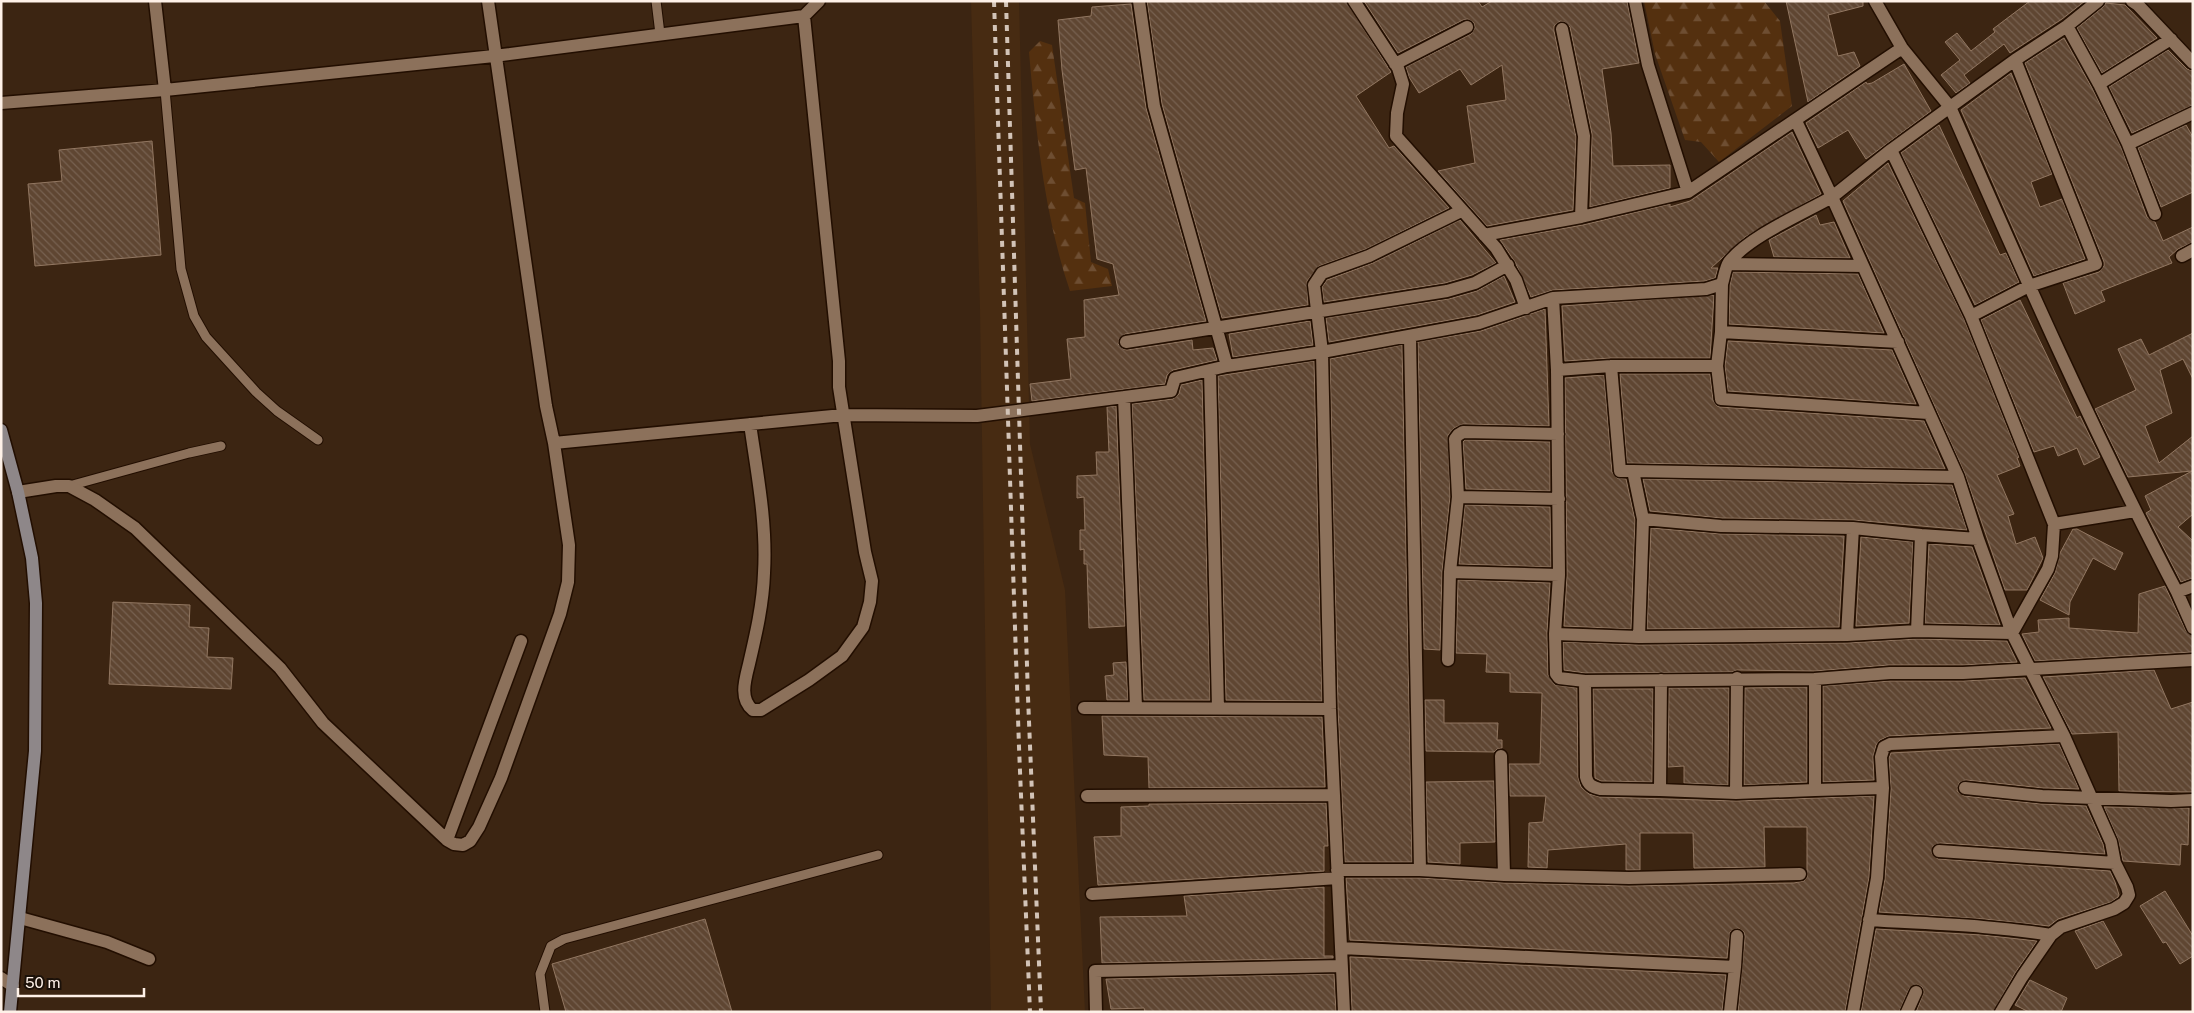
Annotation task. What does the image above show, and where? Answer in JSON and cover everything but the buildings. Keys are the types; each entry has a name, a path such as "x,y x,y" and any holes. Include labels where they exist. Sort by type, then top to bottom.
{"street":[{"path":"155,1 165,90"},
{"path":"18,492 56,486 69,486 95,500 134,528 280,668 323,723 447,840 454,844 463,845 470,841 479,827 500,778 560,614 568,582 570,545 554,443 546,406 494,56 488,1"},
{"path":"1,103 165,90 494,56 804,16 819,1"},
{"path":"1139,1 1154,106 1227,366"},
{"path":"1354,1 1395,64 1403,84 1397,114 1396,136 1484,235 1508,265 1516,280 1526,308"},
{"path":"1635,1 1648,65 1688,192"},
{"path":"1875,1 1902,48 1950,107 2029,286 2135,511 2177,592 2193,628"},
{"path":"1928,413 1721,399 1717,366 1721,332 1722,284 1728,264 1760,237 1832,197 1891,150 2015,60 2067,26 2098,1"},
{"path":"2132,1 2193,63"},
{"path":"750,424 763,518 764,573 758,624 747,672 744,698 747,705 753,710 761,710 809,680 842,656 863,627 870,602 872,581 865,552 843,415 804,16"},
{"path":"2067,26 2128,144 2155,214"},
{"path":"1395,64 1467,27"},
{"path":"1562,29 1584,136 1581,217"},
{"path":"2098,84 2171,40"},
{"path":"1484,235 1581,217 1688,192 1796,121 1842,86 1902,48"},
{"path":"1971,316 2029,286 2096,264 2015,60"},
{"path":"2128,144 2193,113"},
{"path":"1796,121 1958,477 2012,634 2064,736 2089,797 2111,842 2115,864 2128,887 2129,895 2124,903 2114,909 2061,927 2051,936 2022,977 2005,1010"},
{"path":"1891,150 1971,316 2054,524 2052,556 2048,569 2012,634"},
{"path":"1344,1012 1330,709 1322,352 1314,285 1322,273 1369,256 1461,211"},
{"path":"1728,264 1862,266"},
{"path":"1126,342 1217,329 1317,310 1447,291 1475,283 1508,265"},
{"path":"554,443 843,415 977,416 1171,391 1175,378 1227,366 1322,352 1479,323 1553,298 1706,289 1722,284"},
{"path":"1553,298 1557,370 1559,499 1559,575 1555,634 1556,674 1559,678 1585,681 1737,678 1815,679 1890,672 1963,673 2193,660"},
{"path":"1721,332 1898,342"},
{"path":"1410,336 1420,870"},
{"path":"1557,370 1611,366 1717,366"},
{"path":"1611,366 1620,471 1958,477"},
{"path":"1210,370 1218,708"},
{"path":"1124,397 1136,707"},
{"path":"1,430 18,492 32,558 36,602 35,751 10,1012"},
{"path":"1448,660 1450,572 1458,496 1454,445 1458,435 1464,432 1558,434"},
{"path":"1633,471 1643,519 1639,637"},
{"path":"1458,496 1559,499"},
{"path":"2054,524 2135,511"},
{"path":"1643,519 1721,526 1853,528 1978,539"},
{"path":"1847,635 1853,528"},
{"path":"1917,631 1921,535"},
{"path":"1450,572 1559,575"},
{"path":"2177,592 2193,586"},
{"path":"1555,634 1639,637 1847,635 1917,631 2012,634"},
{"path":"447,840 521,640"},
{"path":"1736,793 1737,678"},
{"path":"1815,679 1815,790"},
{"path":"1660,790 1661,680"},
{"path":"1585,681 1588,783 1600,789 1736,793 1884,788"},
{"path":"1084,708 1330,709"},
{"path":"1852,1012 1878,878 1884,788 1882,758 1884,747 1890,744 2064,736"},
{"path":"1501,756 1504,875"},
{"path":"1966,788 2042,796 2172,801 2193,800"},
{"path":"1087,796 1334,795"},
{"path":"1939,851 2115,864"},
{"path":"1092,894 1337,874 1420,870 1504,875 1629,878 1800,874"},
{"path":"20,918 102,940 149,959"},
{"path":"1869,920 2021,930 2051,936"},
{"path":"1730,1012 1736,936"},
{"path":"1341,948 1735,967"},
{"path":"1096,1012 1095,971 1342,966"},
{"path":"1,978 13,986"},
{"path":"1906,1012 1916,992"}],"lane":[{"path":"656,1 660,34"},
{"path":"165,90 181,269 194,316 206,337 256,392 277,411 318,440"},
{"path":"69,486 221,446"},
{"path":"545,1012 540,974 551,946 564,939 878,855"}],"shaded area":[{"path":"971,1 1019,1 1030,444 1065,590 1085,1012 991,1012 980,309"}],"green space":[{"path":"1644,1 1764,1 1780,21 1792,106 1719,162 1701,142 1685,140 1655,54"},
{"path":"1040,41 1052,45 1074,198 1085,203 1091,262 1108,269 1112,286 1070,291 1061,262 1042,173 1029,52"}],"railway":[{"path":"994,1 1019,747 1030,1012"},
{"path":"1006,1 1028,697 1041,1012"}]}
